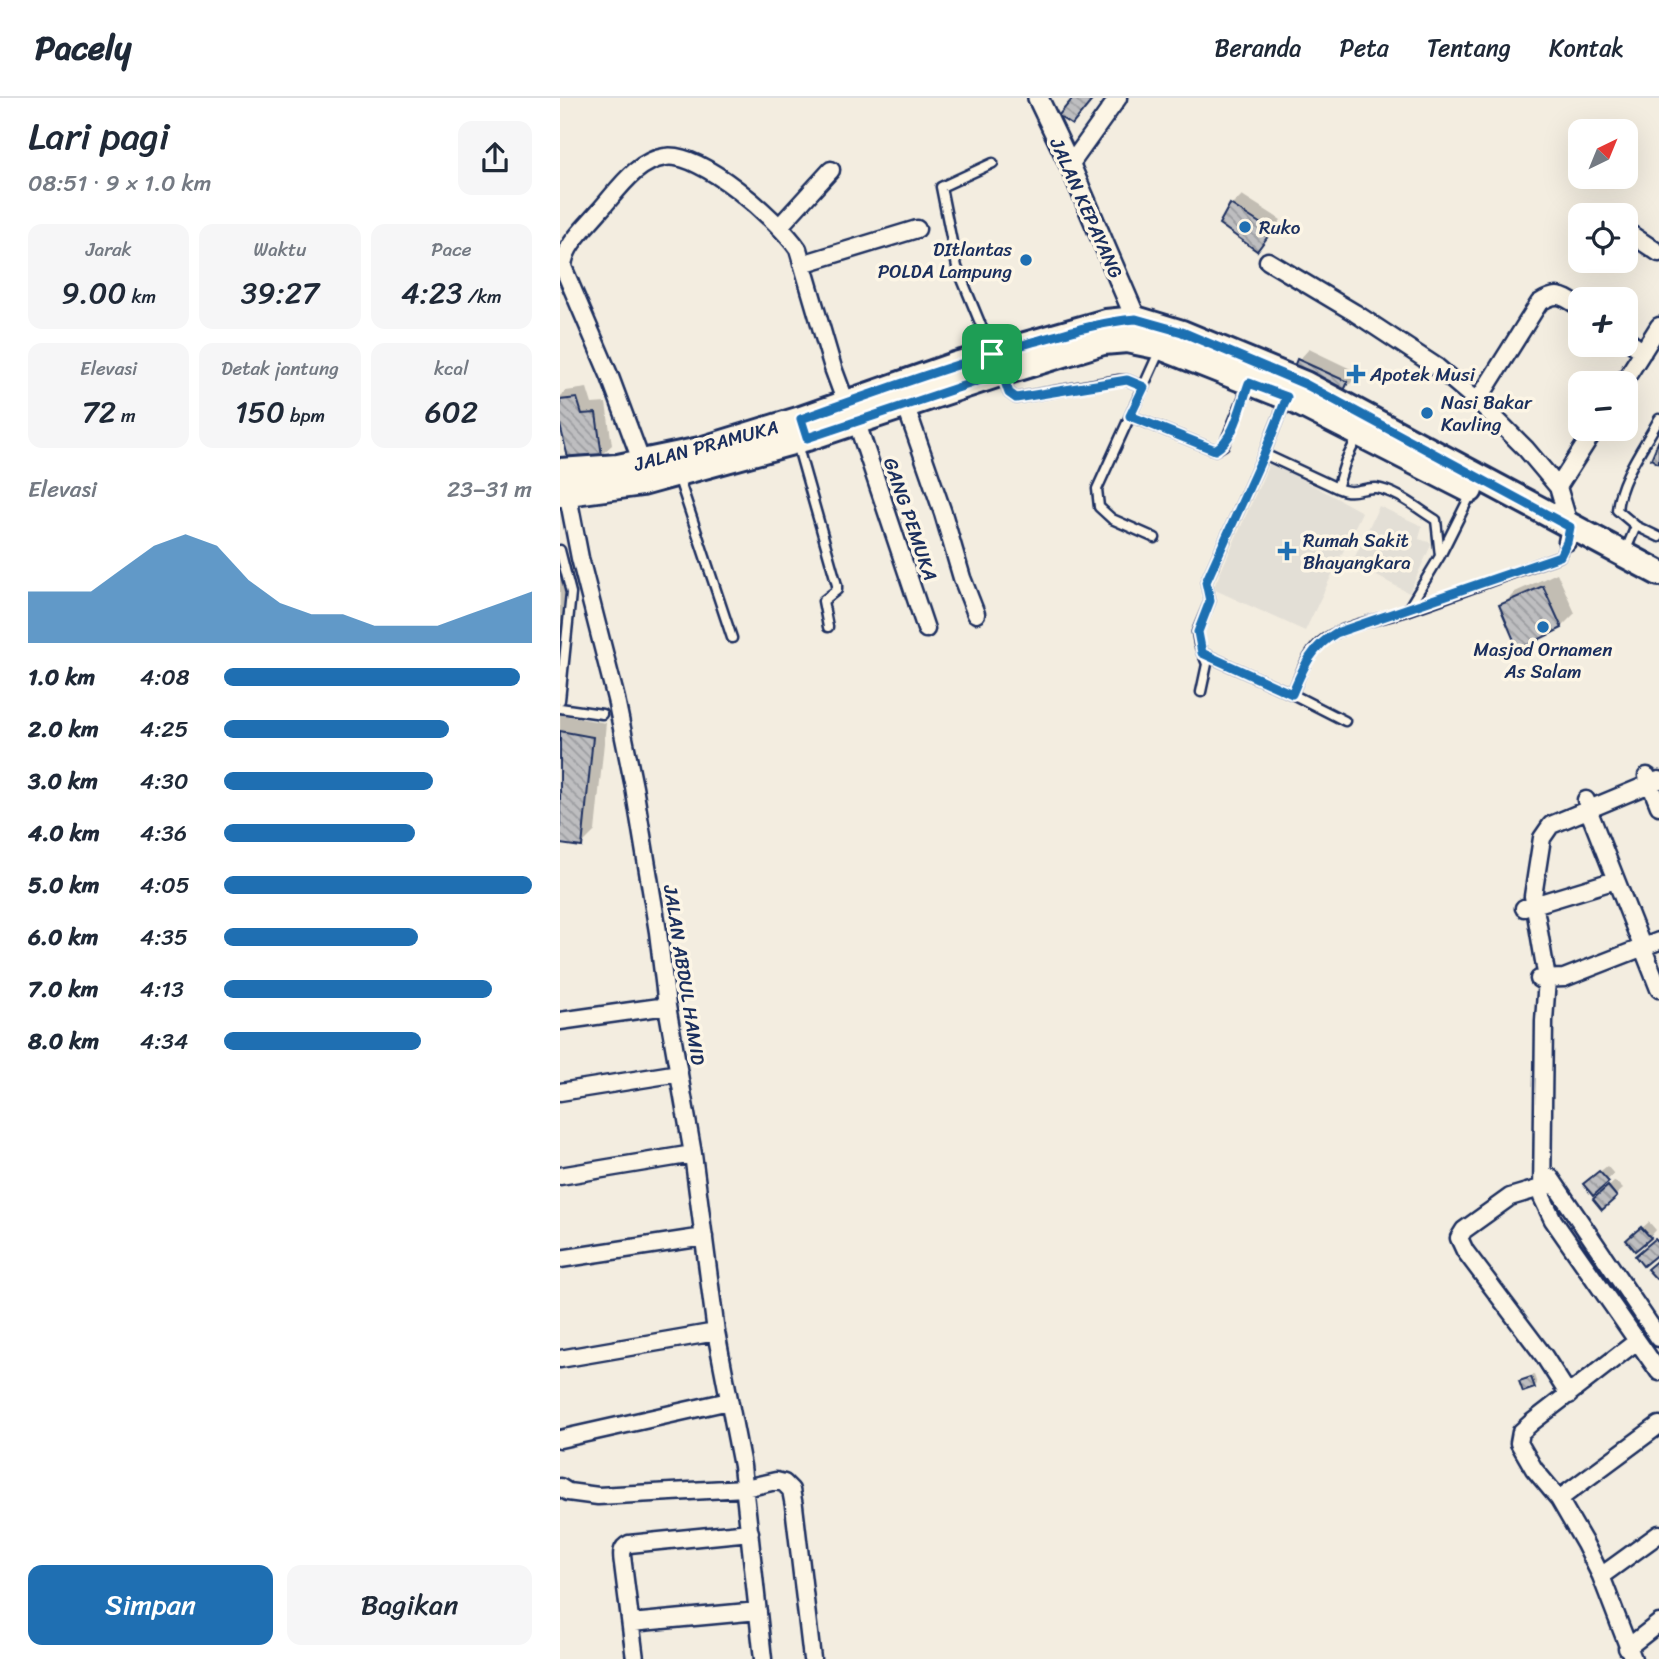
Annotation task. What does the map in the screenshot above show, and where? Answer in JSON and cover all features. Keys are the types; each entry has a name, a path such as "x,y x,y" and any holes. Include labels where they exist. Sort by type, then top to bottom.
{"main road":[{"name":"JALAN PRAMUKA","path":"563,483 633,485 677,473 801,433 1106,322 1136,319 1182,332 1305,384 1363,425 1472,491 1568,534 1625,555 1659,573"},
{"name":"JALAN PRAMUKA","path":"851,413 905,404 997,363 1103,342 1127,340 1161,347 1363,425 1568,534 1659,589"},
{"name":"JALAN PRAMUKA","path":"563,483 700,450 801,433"}],"street":[{"name":"JALAN KEPAYANG","path":"1038,98 1136,319"},
{"path":"1070,165 1118,98"},
{"name":"GANG PEMUKA","path":"642,463 610,377 563,267 566,252 634,172 666,156 685,157 716,173 779,227 798,249 833,368 926,629"},
{"path":"779,227 831,170"},
{"path":"802,264 917,229"},
{"path":"1638,239 1659,253"},
{"path":"1268,261 1355,313 1437,367 1478,402 1526,449 1558,487 1568,534"},
{"path":"1478,402 1539,303 1551,296 1560,295 1568,300"},
{"path":"1631,371 1659,326"},
{"path":"1638,348 1643,352"},
{"path":"905,404 976,614"},
{"path":"1558,487 1587,441"},
{"name":"JALAN ABDUL HAMID","path":"563,483 616,699 634,787 658,932 667,1006 693,1154 716,1332 745,1488 763,1659"},
{"path":"1659,806 1654,777 1587,804 1554,811 1544,818 1538,828 1528,863 1529,907 1543,984 1544,1165 1548,1186 1659,1338"},
{"path":"1587,804 1659,989"},
{"path":"1529,907 1616,880"},
{"path":"1543,984 1659,941"},
{"path":"560,1021 667,1006"},
{"path":"560,1092 679,1073"},
{"path":"560,1176 693,1154"},
{"path":"1548,1186 1542,1198 1553,1220 1659,1372"},
{"path":"1548,1186 1510,1197 1464,1230 1459,1238 1465,1251 1544,1356 1569,1395"},
{"path":"560,1259 704,1237"},
{"path":"560,1359 716,1332"},
{"path":"1637,1341 1521,1432 1519,1443 1534,1469 1559,1499 1601,1576 1630,1653 1659,1623"},
{"path":"560,1439 729,1401"},
{"path":"1559,1499 1659,1424"},
{"path":"560,1487 568,1492 598,1496 745,1488 776,1481 784,1483 791,1490 812,1659"},
{"path":"635,1659 622,1552 625,1546 750,1532"},
{"path":"1601,1576 1659,1534"},
{"path":"631,1623 758,1611"}],"lane":[{"path":"993,163 941,187 957,267 1009,393 1016,398 1119,380 1127,380 1144,387"},
{"path":"1155,538 1112,519 1099,507 1097,489 1161,347"},
{"path":"1130,416 1215,450 1224,445 1229,436 1249,383"},
{"path":"1201,692 1207,664 1198,632 1210,601 1206,582 1287,397"},
{"path":"1659,419 1627,477 1616,510 1636,526 1659,537"},
{"path":"1337,488 1346,460 1363,425"},
{"path":"801,433 837,590 822,601 828,627"},
{"path":"1264,454 1351,493 1374,488 1392,493 1436,520 1440,556"},
{"path":"677,473 732,638"},
{"path":"1408,610 1440,556 1472,491"},
{"path":"1625,555 1636,526"},
{"path":"1292,694 1312,651 1322,640 1560,556 1568,534"},
{"path":"560,550 572,593 560,701"},
{"path":"1202,653 1345,721"},
{"path":"560,708 602,714"}],"shaded area":[{"name":"Rumah Sakit Bhayangkara","path":"1270,462 1362,512 1305,631 1213,589"},
{"name":"Rumah Sakit Bhayangkara","path":"1379,506 1422,526 1419,539 1432,543 1409,593 1352,563"}],"building":[{"path":"1073,98 1094,98 1072,125 1058,116"},
{"name":"Ruko","path":"1230,204 1272,231 1257,251 1219,224"},
{"path":"1297,359 1348,382 1342,395 1292,372"},
{"path":"577,398 582,414 596,413 602,456 568,458 560,425 560,400"},
{"path":"1659,440 1659,464 1651,459"},
{"path":"1543,586 1562,628 1518,650 1499,605"},
{"path":"560,731 593,737 582,847 560,844"},
{"path":"1599,1171 1609,1182 1593,1196 1583,1184"},
{"path":"1608,1186 1617,1197 1602,1210 1593,1199"},
{"path":"1641,1227 1651,1238 1635,1251 1626,1240"},
{"path":"1655,1239 1659,1243 1659,1253 1643,1266 1635,1256"},
{"path":"1659,1259 1659,1277 1656,1279 1647,1269"},
{"path":"1531,1377 1535,1388 1523,1392 1519,1381"}],"place":[{"name":"Ruko","path":"1245,227"},
{"name":"DItlantas POLDA Lampung","path":"1026,260"},
{"name":"Apotek Musi","path":"1356,374"},
{"name":"Nasi Bakar Kavling","path":"1427,413"},
{"name":"Rumah Sakit Bhayangkara","path":"1287,551"},
{"name":"Masjod Ornamen As Salam","path":"1543,627"}],"route":[{"path":"1136,319 1182,332 1305,384 1367,415 1570,527 1567,542 1560,556 1322,640 1312,651 1292,694 1202,653 1198,632 1210,601 1206,582 1287,397 1249,383 1229,436 1224,445 1215,450 1130,416 1144,387 1127,380 1016,398 1009,393 1002,373 807,438 801,419 992,354 1106,322 1136,319"}]}
